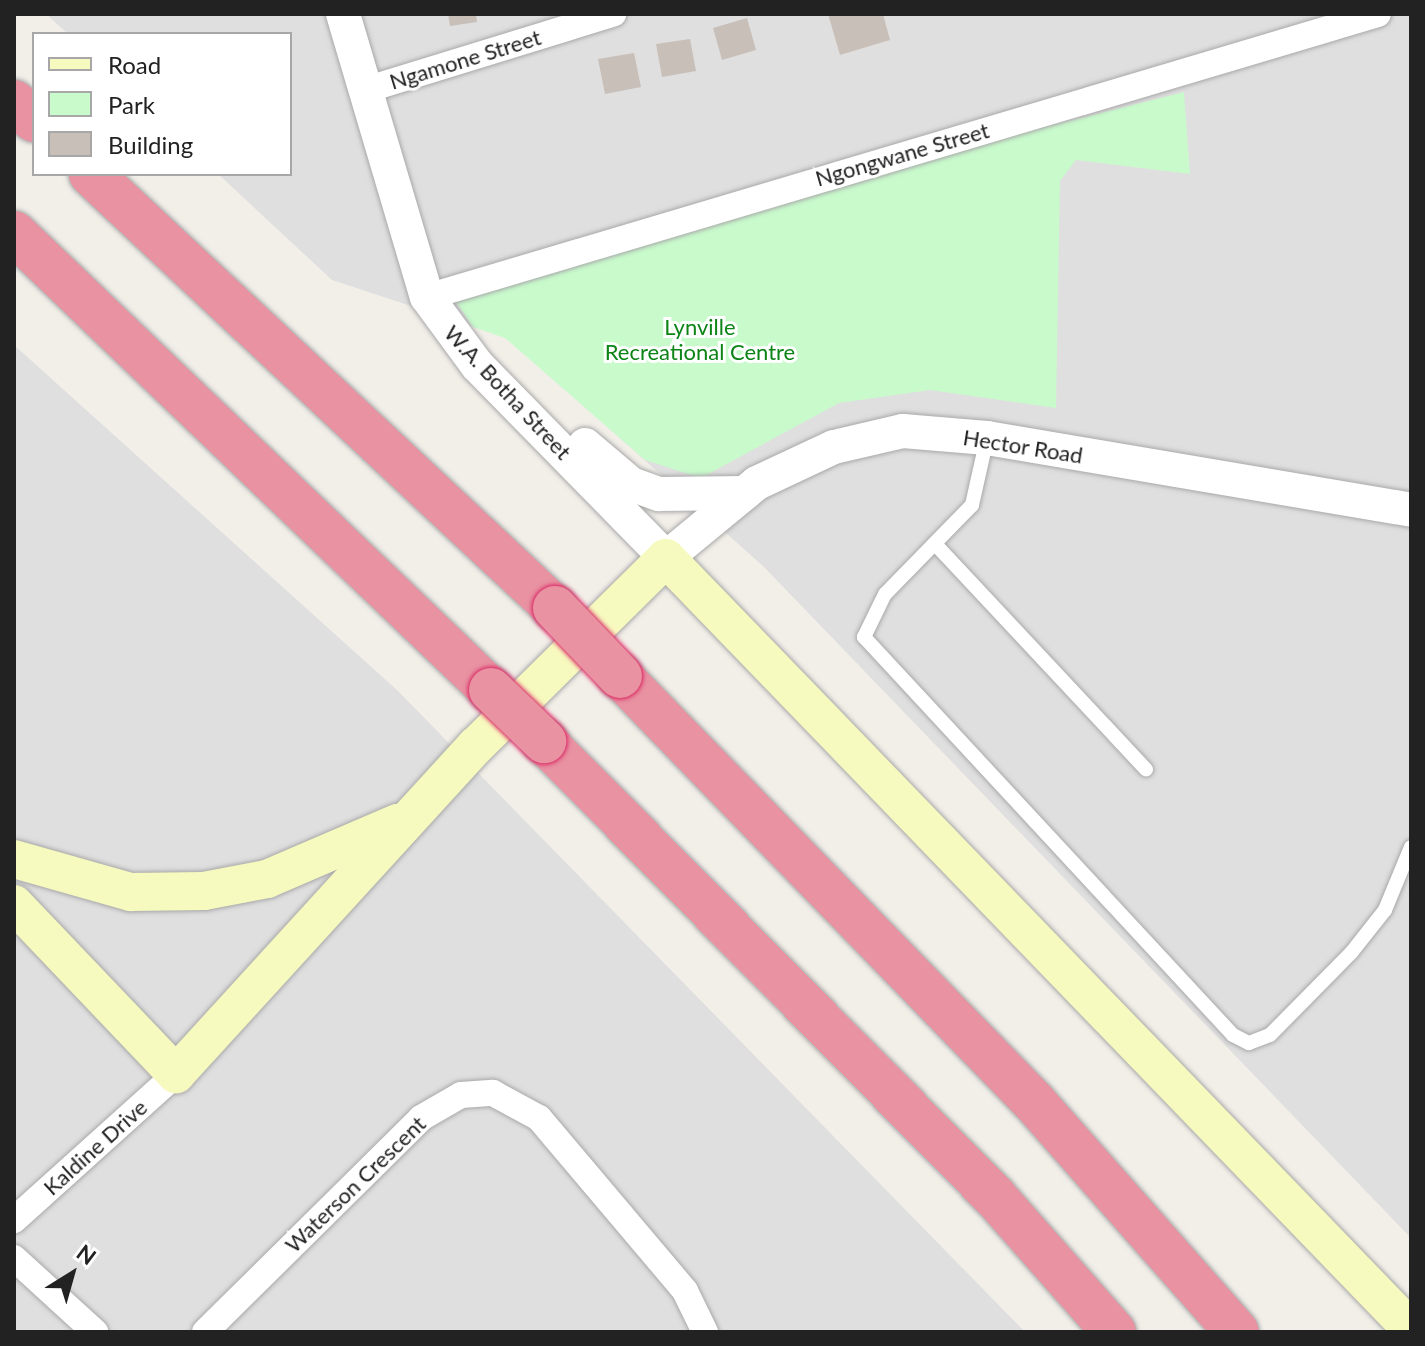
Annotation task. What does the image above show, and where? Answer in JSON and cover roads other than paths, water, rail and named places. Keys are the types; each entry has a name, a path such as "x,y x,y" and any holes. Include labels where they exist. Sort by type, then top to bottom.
{"highway":[{"path":"14,102 32,118"},
{"path":"93,176 555,608 1035,1103 1237,1332"},
{"path":"14,233 544,741 995,1197 1114,1332"}],"main road":[{"path":"14,904 176,1074 418,811 666,558 1217,1120 1411,1329"},
{"path":"14,859 131,892 204,891 267,879 418,811"}],"street":[{"name":"W.A. Botha Street","path":"343,14 362,91 427,297 477,365 666,558"},
{"name":"Ngamone Street","path":"362,91 613,14"},
{"name":"Ngongwane Street","path":"427,297 1378,14"},
{"path":"477,365 528,393 631,484 673,496 745,493"},
{"name":"Hector Road","path":"666,558 745,493 862,439 903,431 987,438 1411,510"},
{"name":"Kaldine Drive","path":"14,1220 176,1074"},
{"name":"Waterson Crescent","path":"205,1332 421,1118 461,1095 493,1093 539,1118 690,1299 705,1332"},
{"path":"14,1258 95,1332"}],"lane":[{"path":"987,438 978,494 937,546 880,602 864,629 868,644 1241,1040 1256,1042 1279,1028 1351,953 1385,910 1411,847"},
{"path":"937,546 1146,769"}],"park label":[{"name":"Lynville Recreational Centre","path":"700,338"}]}
